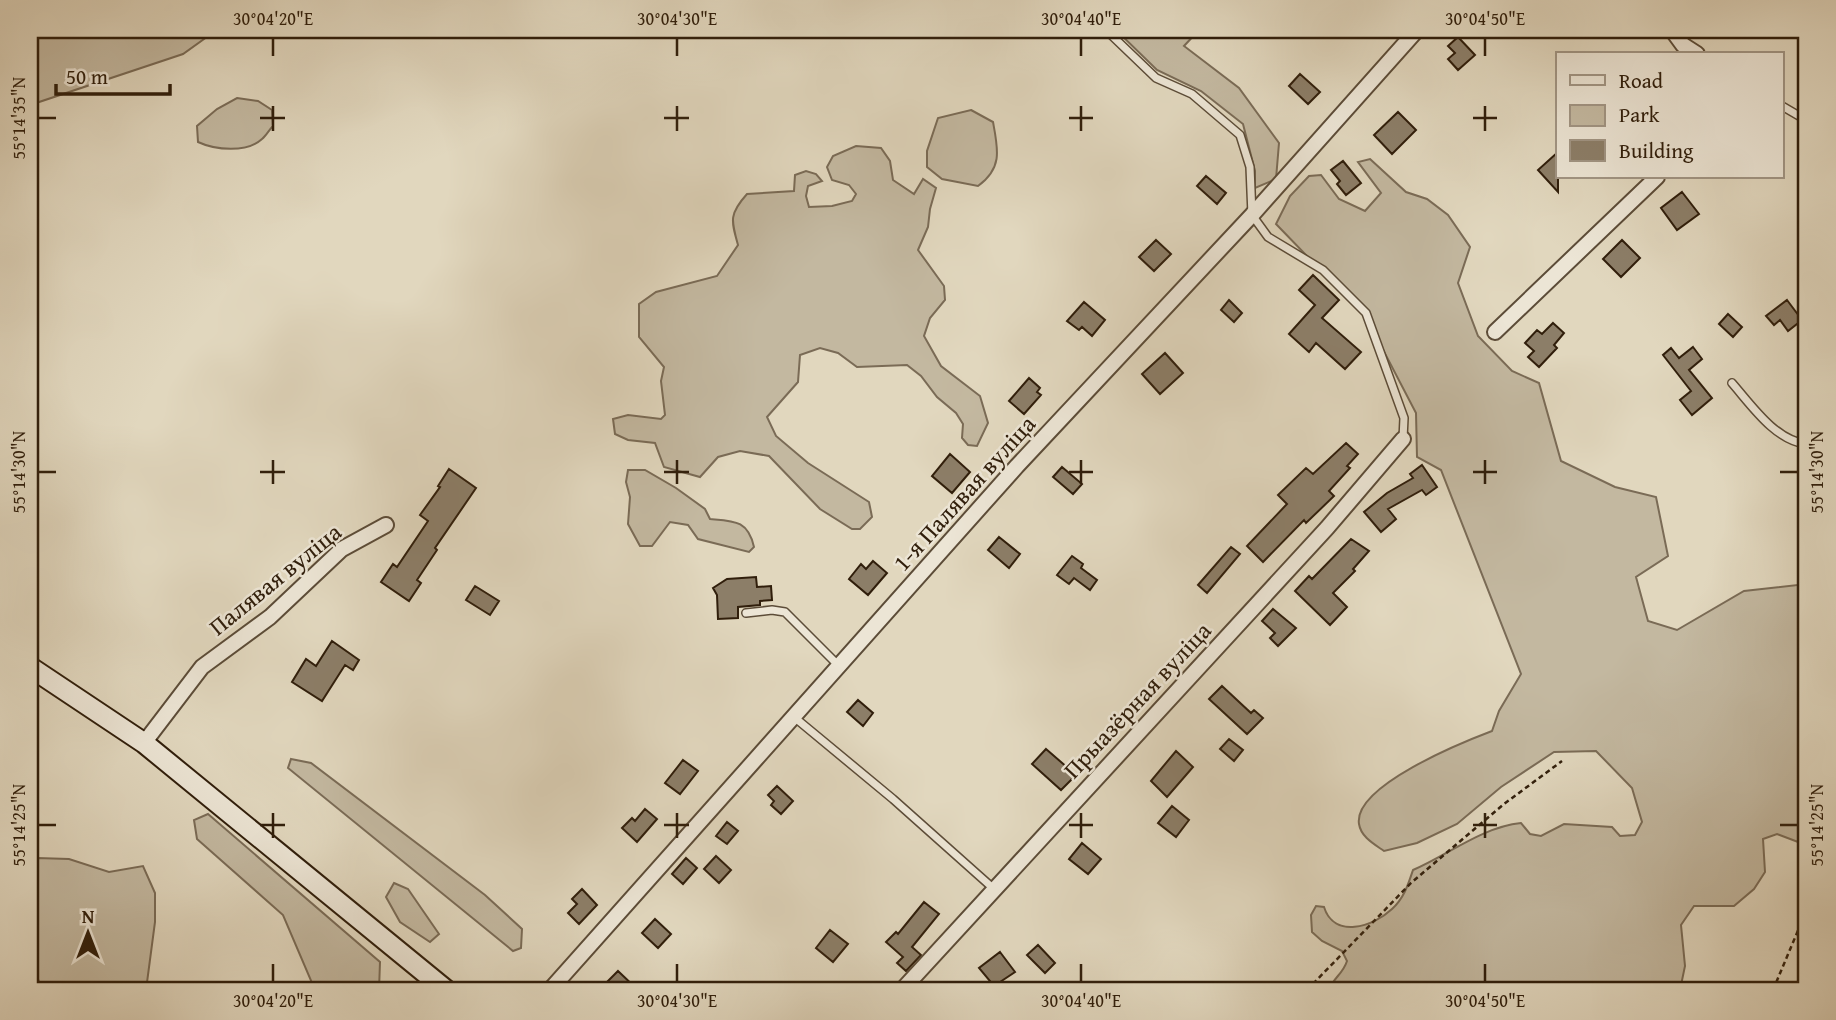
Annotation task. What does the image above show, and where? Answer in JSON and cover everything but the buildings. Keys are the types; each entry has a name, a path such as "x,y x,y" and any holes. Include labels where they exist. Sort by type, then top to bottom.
{"main road":[{"path":"30,667 144,743 446,990"}],"street":[{"name":"1-я Палявая вуліца","path":"550,990 1017,466 1252,215 1417,30"},
{"path":"1672,30 1683,45 1694,52"},
{"path":"1495,332 1656,178"},
{"name":"Прыазёрная вуліца","path":"902,990 1327,528 1403,439"},
{"name":"Палявая вуліца","path":"144,743 202,667 270,617 342,549 386,526"}],"lane":[{"path":"1106,30 1156,78 1192,94 1240,135 1250,167 1252,215 1268,237 1323,270 1366,313 1404,418 1403,439"},
{"path":"1784,107 1806,120"},
{"path":"1732,383 1759,414 1792,442 1806,444"},
{"path":"746,613 772,610 785,612 839,666"},
{"path":"794,717 893,799 994,890"}],"path":[{"path":"1307,990 1411,883 1504,804 1562,761"},
{"path":"1773,990 1806,915"}],"green space":[{"path":"30,30 211,30 211,34 183,54 30,105"},
{"path":"1116,30 1199,30 1184,46 1239,88 1279,143 1276,179 1255,188 1255,171 1243,124 1201,91 1157,70"},
{"path":"237,98 258,101 272,110 273,126 265,136 256,143 240,148 213,147 198,142 197,126 217,109"},
{"path":"971,110 993,122 996,141 995,165 978,186 942,179 927,167 927,151 938,118"},
{"path":"856,146 881,148 890,161 893,180 914,194 923,179 936,188 928,227 918,250 944,286 945,300 930,318 924,336 941,366 980,396 988,423 977,446 968,445 962,438 963,424 956,413 907,365 857,367 838,353 820,348 800,355 798,382 767,417 776,436 808,463 869,502 872,517 860,529 852,529 820,509 769,456 740,451 718,457 700,477 664,467 655,443 628,440 615,434 613,419 628,415 661,419 665,415 661,381 664,367 639,337 639,304 656,292 717,276 738,245 734,212 747,194 794,191 795,175 806,171 816,174 822,181 808,186 806,196 809,207 832,206 852,201 856,194 849,185 832,180 827,167 833,156"},
{"path":"1370,159 1406,192 1427,199 1448,215 1470,247 1458,283 1478,336 1512,371 1539,383 1561,461 1615,487 1656,497 1668,556 1636,577 1648,621 1677,630 1744,591 1806,584 1806,845 1777,834 1763,839 1765,872 1754,889 1734,906 1694,906 1681,925 1685,966 1680,990 1329,990 1347,961 1342,951 1322,941 1312,932 1311,915 1316,906 1324,907 1336,923 1355,927 1365,925 1384,915 1400,900 1413,870 1493,830 1521,823 1530,834 1541,836 1564,824 1612,827 1620,836 1635,835 1642,822 1632,788 1596,751 1554,752 1501,787 1457,824 1417,843 1384,851 1368,840 1360,829 1362,810 1373,795 1391,781 1436,755 1492,731 1499,711 1521,674 1441,470 1417,457 1416,413 1366,317 1276,224 1290,196 1309,176 1321,175 1339,199 1365,211 1381,193 1358,162"},
{"path":"628,470 645,470 676,488 705,509 710,519 726,520 744,527 754,547 749,552 698,539 688,525 670,522 652,546 640,546 628,524"},
{"path":"291,759 311,763 485,895 522,929 521,948 513,951 288,768"},
{"path":"208,814 380,962 379,990 319,990 312,983 283,915 197,839 194,820"},
{"path":"37,858 69,859 109,872 143,866 155,893 155,922 146,990 42,990 30,957 30,865"},
{"path":"394,883 408,889 439,934 430,942 400,922 386,897"}]}
